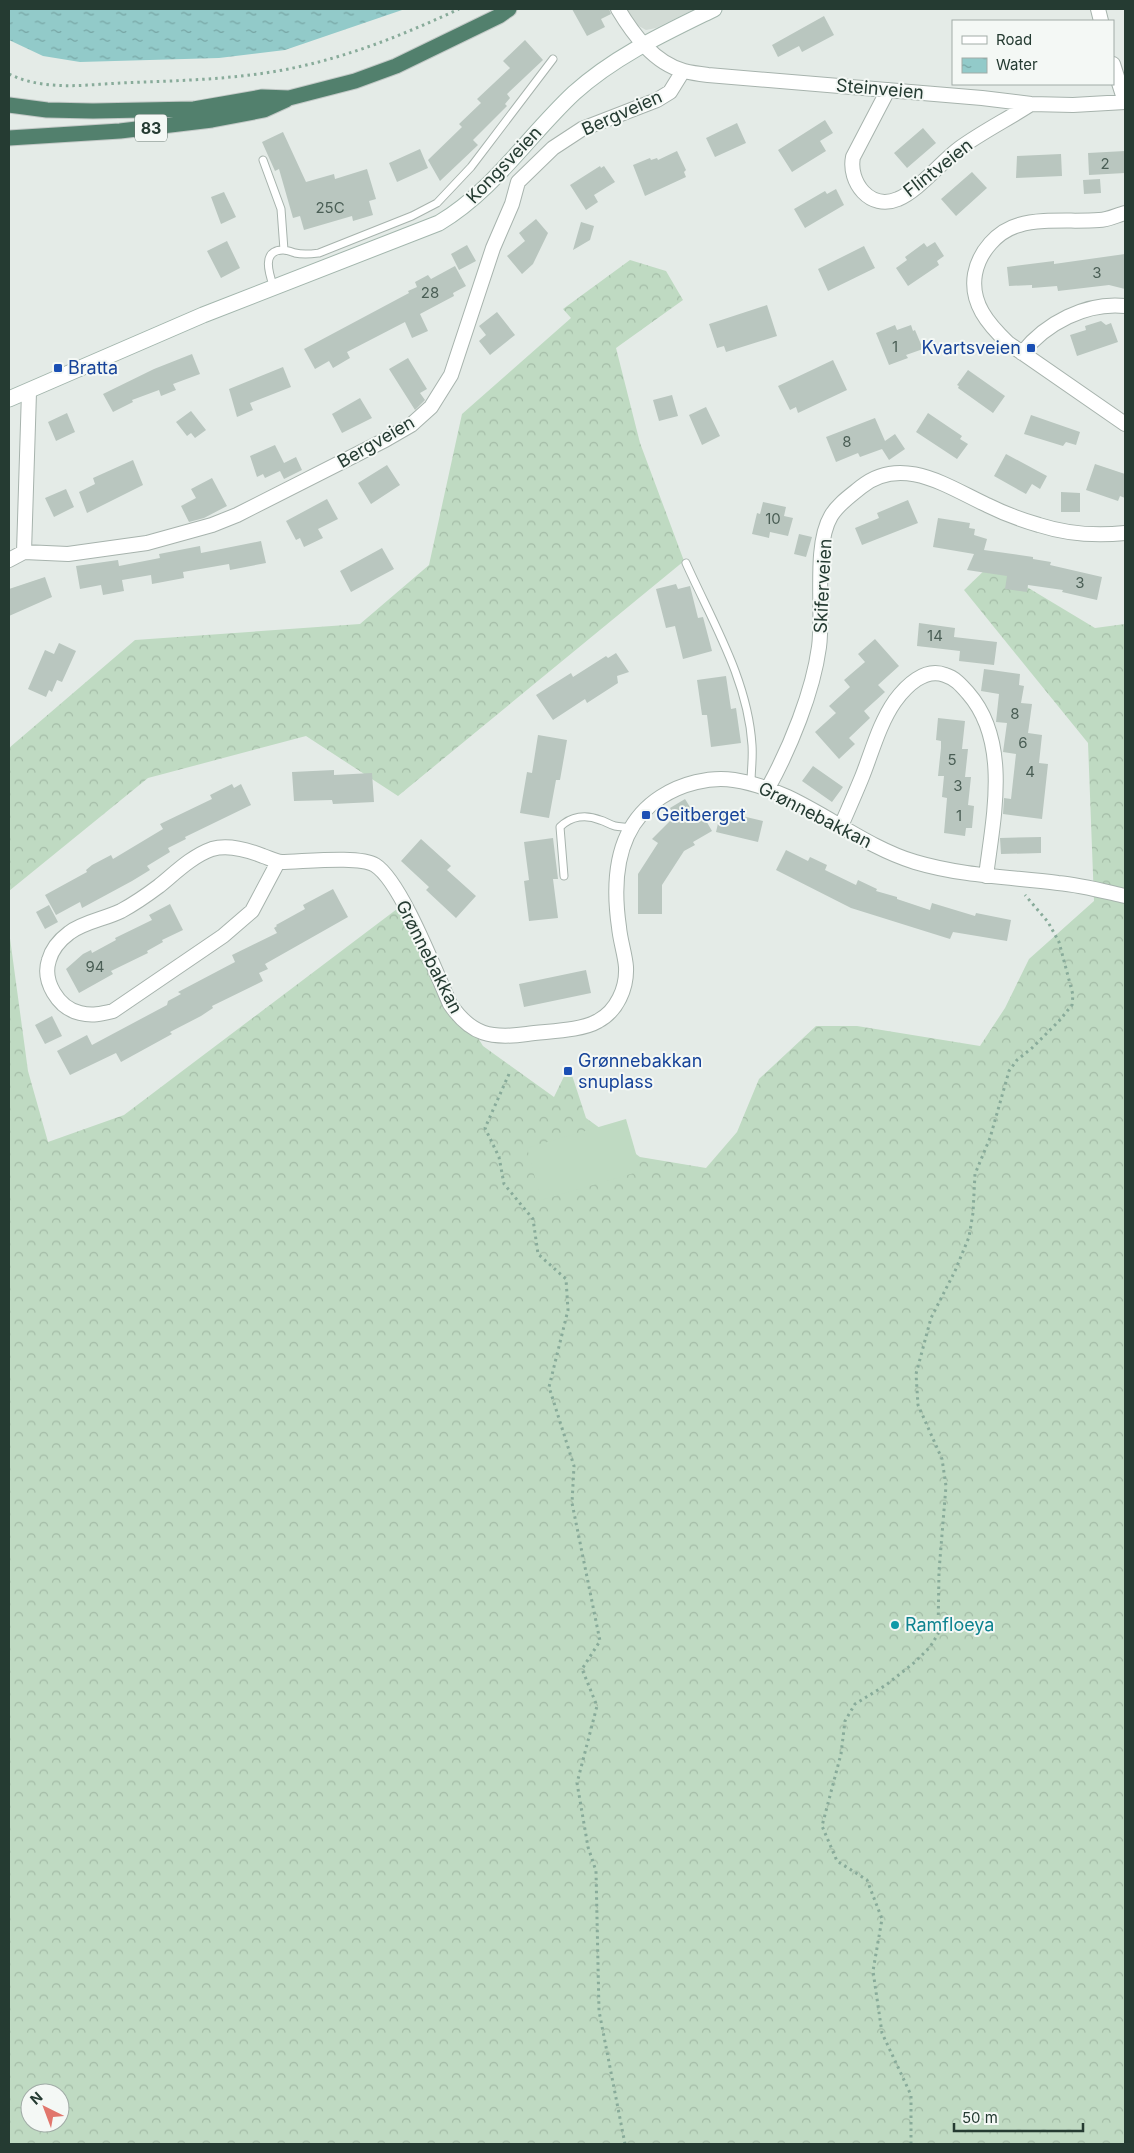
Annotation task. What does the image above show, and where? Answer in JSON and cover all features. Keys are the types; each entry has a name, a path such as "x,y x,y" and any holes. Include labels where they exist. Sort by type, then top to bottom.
{"highway":[{"name":"83","path":"9,138 120,131 212,120 264,110 289,98 355,81 396,66 499,16 509,9"},
{"name":"83","path":"9,105 47,110 94,111 194,108 262,97 289,98"}],"main road":[{"name":"Kongsveien","path":"9,399 29,392 203,315 417,232 455,214 489,184 578,90 610,64 642,45 714,9"}],"street":[{"name":"Steinveien","path":"618,9 631,32 642,45 663,61 683,71 708,75 982,98 1031,104 1074,105 1125,102"},
{"path":"1114,67 1125,102"},
{"name":"Bergveien","path":"24,552 68,554 147,543 212,525 237,515 385,440 410,425 431,407 451,375 493,248 512,204 518,182 552,148 582,129 657,100 670,92 683,71"},
{"name":"Flintveien","path":"888,90 853,157 851,167 854,179 866,195 876,200 897,200 910,192 961,147 1031,104"},
{"path":"1125,213 1102,220 1018,225 993,241 982,253 977,264 974,281 977,304 995,331 1022,353 1125,424"},
{"path":"1022,353 1035,338 1050,326 1093,308 1113,305 1125,306"},
{"path":"9,560 24,552 29,392"},
{"name":"Skiferveien","path":"768,788 791,742 813,674 819,647 822,547 826,528 831,516 839,506 864,485 892,474 910,473 928,476 989,506 1041,526 1064,532 1085,534 1125,533"},
{"path":"841,826 879,732 896,700 916,679 934,672 952,677 972,698 987,728 992,747 995,768 994,799 986,876"},
{"name":"Grønnebakkan","path":"278,862 252,910 223,936 113,1011 96,1015 78,1013 63,1004 51,989 48,976 48,960 57,944 70,932 120,911 157,887 190,862 212,849 233,847 254,852 278,862 358,861 374,864 387,876 401,900 450,1004 459,1019 472,1029 493,1036 517,1036 589,1025 600,1020 612,1010 621,996 626,967 619,927 616,877 621,848 631,828 643,810 661,797 685,784 731,779 768,788 891,853 915,862 957,873 1060,883 1125,896"}],"lane":[{"name":"Kongsveien","path":"284,250 306,254 319,253 412,216 437,203 472,167 552,59"},
{"path":"263,160 281,209 284,250 271,256 267,265 274,288"},
{"path":"686,563 736,672 752,744 751,783"},
{"path":"564,876 560,827 564,822 572,817 587,817 599,819 613,826 631,828"}],"path":[{"path":"9,74 31,83 62,86 212,80 266,73 332,58 377,44 459,9"},
{"path":"911,2144 911,2095 882,2033 873,1972 882,1918 867,1880 836,1861 822,1826 841,1754 845,1721 855,1704 886,1685 915,1662 930,1647 938,1634 939,1571 946,1486 942,1459 918,1405 916,1374 931,1318 955,1271 969,1237 973,1213 975,1174 990,1138 1009,1072 1017,1060 1032,1048 1072,1005 1073,995 1059,942 1048,922 1013,878"},
{"path":"509,1074 485,1128 499,1157 504,1184 533,1219 538,1254 566,1279 568,1310 548,1387 574,1466 572,1503 600,1641 582,1670 596,1706 577,1783 588,1847 596,1871 599,2011 625,2144"}],"shaded area":[{"path":"625,9 695,9 656,28 646,30 637,25"}],"green space":[{"path":"630,260 666,271 683,300 616,348 640,443 684,561 398,796 306,736 148,778 9,891 9,748 135,640 360,624 429,565 462,414 571,318 563,309"},
{"path":"990,565 1095,628 1125,624 1125,2144 9,2144 9,931 28,1071 48,1142 124,1115 397,909 483,1046 554,1097 569,1066 586,1118 640,1157 706,1168 737,1132 759,1079 816,1026 857,1026 980,1046 1005,1008 1029,959 1094,901 1088,743 964,590"},
{"path":"626,1119 641,1171 541,1200 527,1148"}],"water":[{"path":"9,9 405,9 285,50 219,58 80,62 43,56 9,40"}],"building":[{"path":"572,9 609,9 611,14 601,19 605,27 587,36"},
{"path":"824,16 834,35 802,52 799,46 778,57 772,45"},
{"path":"525,40 543,60 507,94 510,98 505,104 507,106 473,140 478,145 440,181 428,160 462,127 459,124 481,103 477,99 510,68 503,61"},
{"path":"825,120 833,133 820,141 826,151 792,172 778,150"},
{"path":"737,123 746,143 715,157 706,138"},
{"path":"923,128 936,143 907,168 894,153"},
{"path":"283,132 306,182 334,174 335,179 367,169 376,199 369,201 373,215 353,221 352,216 304,230 300,216 293,218 279,169 275,171 262,142"},
{"path":"420,149 428,168 397,182 389,163"},
{"path":"677,151 686,170 684,172 686,177 645,196 633,165 650,158 651,160 657,158 658,160"},
{"path":"1125,151 1125,173 1089,175 1088,153"},
{"path":"1061,154 1062,176 1016,178 1017,156"},
{"path":"600,166 601,168 604,166 615,182 594,195 598,202 586,210 570,185"},
{"path":"972,172 987,188 956,216 941,199"},
{"path":"1100,179 1101,193 1084,194 1083,180"},
{"path":"836,189 844,205 805,228 794,209 825,191 827,194"},
{"path":"224,192 236,217 221,224 211,197"},
{"path":"536,219 548,233 533,264 522,274 507,256 525,241 519,233"},
{"path":"581,222 594,226 590,240 573,250"},
{"path":"227,241 240,268 221,278 207,251"},
{"path":"935,242 944,256 937,261 939,265 908,286 896,268 907,260 905,257 924,243 927,247"},
{"path":"467,245 476,261 459,270 451,254"},
{"path":"864,246 875,268 828,291 818,269"},
{"path":"1125,254 1125,289 1109,285 1058,291 1057,286 1032,288 1032,285 1009,286 1007,267 1054,261 1054,264"},
{"path":"455,266 466,286 453,293 454,296 420,314 428,331 412,338 405,322 347,352 350,358 333,368 329,361 315,369 304,349 409,293 408,291 417,287 415,282 428,275 431,279"},
{"path":"767,305 777,336 726,352 724,346 717,348 709,324"},
{"path":"497,312 515,335 490,355 479,341 486,335 479,326"},
{"path":"1101,321 1106,325 1111,323 1118,342 1077,356 1070,335 1086,330 1085,326"},
{"path":"895,325 897,330 911,325 923,349 906,355 908,358 889,365 876,333"},
{"path":"192,354 200,374 173,384 176,390 161,396 159,390 132,400 133,402 113,412 103,394 154,369"},
{"path":"408,358 427,389 420,393 425,400 415,410 389,369"},
{"path":"833,360 847,390 798,413 796,407 790,410 778,386"},
{"path":"283,367 291,387 250,403 253,410 237,417 229,389"},
{"path":"968,370 1005,396 993,413 958,388 959,386 957,385"},
{"path":"672,395 678,416 659,421 653,400"},
{"path":"360,398 372,418 342,433 332,414"},
{"path":"706,407 720,436 702,445 689,415"},
{"path":"191,411 206,430 195,438 191,433 187,436 176,422"},
{"path":"67,413 75,432 56,441 48,422"},
{"path":"928,413 962,436 960,439 968,444 957,459 916,432"},
{"path":"1031,415 1080,432 1076,445 1066,442 1063,446 1024,434"},
{"path":"875,418 885,441 895,434 905,449 889,460 882,449 860,457 858,453 836,462 826,437"},
{"path":"275,445 284,463 296,457 302,470 284,479 280,471 265,478 263,474 257,477 250,456"},
{"path":"1006,454 1047,476 1040,489 1032,484 1026,494 994,476"},
{"path":"133,460 143,485 87,513 79,492 95,484 93,478"},
{"path":"1095,464 1125,474 1125,498 1120,496 1118,501 1086,490"},
{"path":"387,465 400,485 371,504 358,483"},
{"path":"212,478 227,506 204,518 189,522 181,506 196,498 191,489"},
{"path":"66,489 74,507 54,517 45,498"},
{"path":"1061,492 1080,493 1080,512 1061,512"},
{"path":"327,499 338,519 318,529 323,538 304,547 300,538 296,540 286,521"},
{"path":"908,500 918,523 862,545 855,528 879,518 877,513"},
{"path":"763,502 786,507 784,516 793,518 788,536 770,532 769,538 752,534 757,513 760,514"},
{"path":"938,518 970,523 969,528 975,529 974,535 987,539 984,550 1033,557 1033,559 1051,562 1050,565 1102,577 1097,600 1062,592 1063,590 1028,585 1027,592 1005,589 1007,576 967,570 974,554 933,547"},
{"path":"799,534 812,537 806,557 794,554"},
{"path":"261,541 266,563 230,570 229,564 183,572 184,578 152,584 151,575 122,580 124,591 103,595 101,585 80,589 76,566 118,560 119,566 160,558 159,554 200,546 201,553"},
{"path":"382,548 394,569 351,592 340,571"},
{"path":"45,577 52,597 9,616 9,589"},
{"path":"676,584 678,589 690,586 698,618 703,617 712,651 683,659 675,626 666,628 656,589"},
{"path":"919,623 955,628 954,637 997,642 994,665 959,661 960,651 917,646"},
{"path":"875,639 899,666 878,685 885,692 864,711 870,718 849,738 855,744 839,759 815,732 836,713 829,706 850,687 844,680 865,662 858,654"},
{"path":"59,643 76,651 62,682 57,680 52,692 49,690 46,697 28,689 45,650 54,654"},
{"path":"616,653 629,672 617,676 618,683 587,703 585,699 553,720 536,695 571,673 573,677 606,656 608,658"},
{"path":"984,669 1020,674 1019,685 1024,686 1021,703 1032,704 1028,733 1042,735 1039,763 1048,764 1042,819 1003,814 1004,798 1011,799 1016,754 1003,752 1007,723 996,722 999,694 981,691"},
{"path":"726,676 731,709 736,708 741,743 711,747 707,715 702,715 697,680"},
{"path":"938,718 965,721 962,749 968,749 965,777 971,777 968,805 974,806 972,828 966,828 965,836 944,833 947,798 942,797 944,776 938,776 941,741 936,740"},
{"path":"538,735 567,740 560,780 556,780 549,818 520,813 527,772 532,773"},
{"path":"813,766 843,787 832,802 802,781"},
{"path":"334,770 334,775 372,773 374,802 333,804 332,800 294,801 292,772"},
{"path":"232,784 234,788 241,784 251,805 185,837 186,839 168,848 170,852 147,866 150,870 132,881 82,908 80,902 56,915 45,895 87,872 86,870 92,865 111,855 113,859 163,829 160,824 212,799 210,795"},
{"path":"685,799 695,815 701,812 712,831 693,842 695,845 684,851 662,885 662,914 638,914 638,874 658,843 652,839 675,816 670,808"},
{"path":"721,811 763,821 758,842 716,832"},
{"path":"1041,837 1041,853 1001,854 1000,838"},
{"path":"553,838 558,879 553,879 558,918 529,921 524,881 529,880 524,842"},
{"path":"421,839 451,866 447,870 476,896 456,918 426,890 429,887 401,861"},
{"path":"786,850 808,861 810,857 827,865 825,870 856,885 858,880 877,889 876,891 930,910 932,903 975,916 976,913 1011,920 1007,941 953,932 950,939 851,908 776,870"},
{"path":"333,889 348,917 265,964 268,969 259,973 263,981 212,1006 213,1008 201,1016 170,1032 172,1034 121,1062 116,1053 70,1075 57,1051 87,1035 92,1045 167,1005 168,1001 181,994 178,992 235,962 232,955 277,933 274,928 276,925 305,909 303,905"},
{"path":"170,904 183,930 162,940 163,942 147,951 148,953 111,971 113,974 79,993 66,969 83,954 91,950 92,953 116,940 115,938 152,920 149,915"},
{"path":"49,905 58,922 45,929 36,912"},
{"path":"586,970 591,993 524,1007 519,984"},
{"path":"52,1016 62,1036 45,1044 35,1025"}],"place":[{"name":"Kvartsveien","path":"1031,348"},
{"name":"Bratta","path":"58,368"},
{"name":"Geitberget","path":"646,815"},
{"name":"Grønnebakkan snuplass","path":"568,1071"},
{"name":"Ramfloeya","path":"895,1625"}]}
